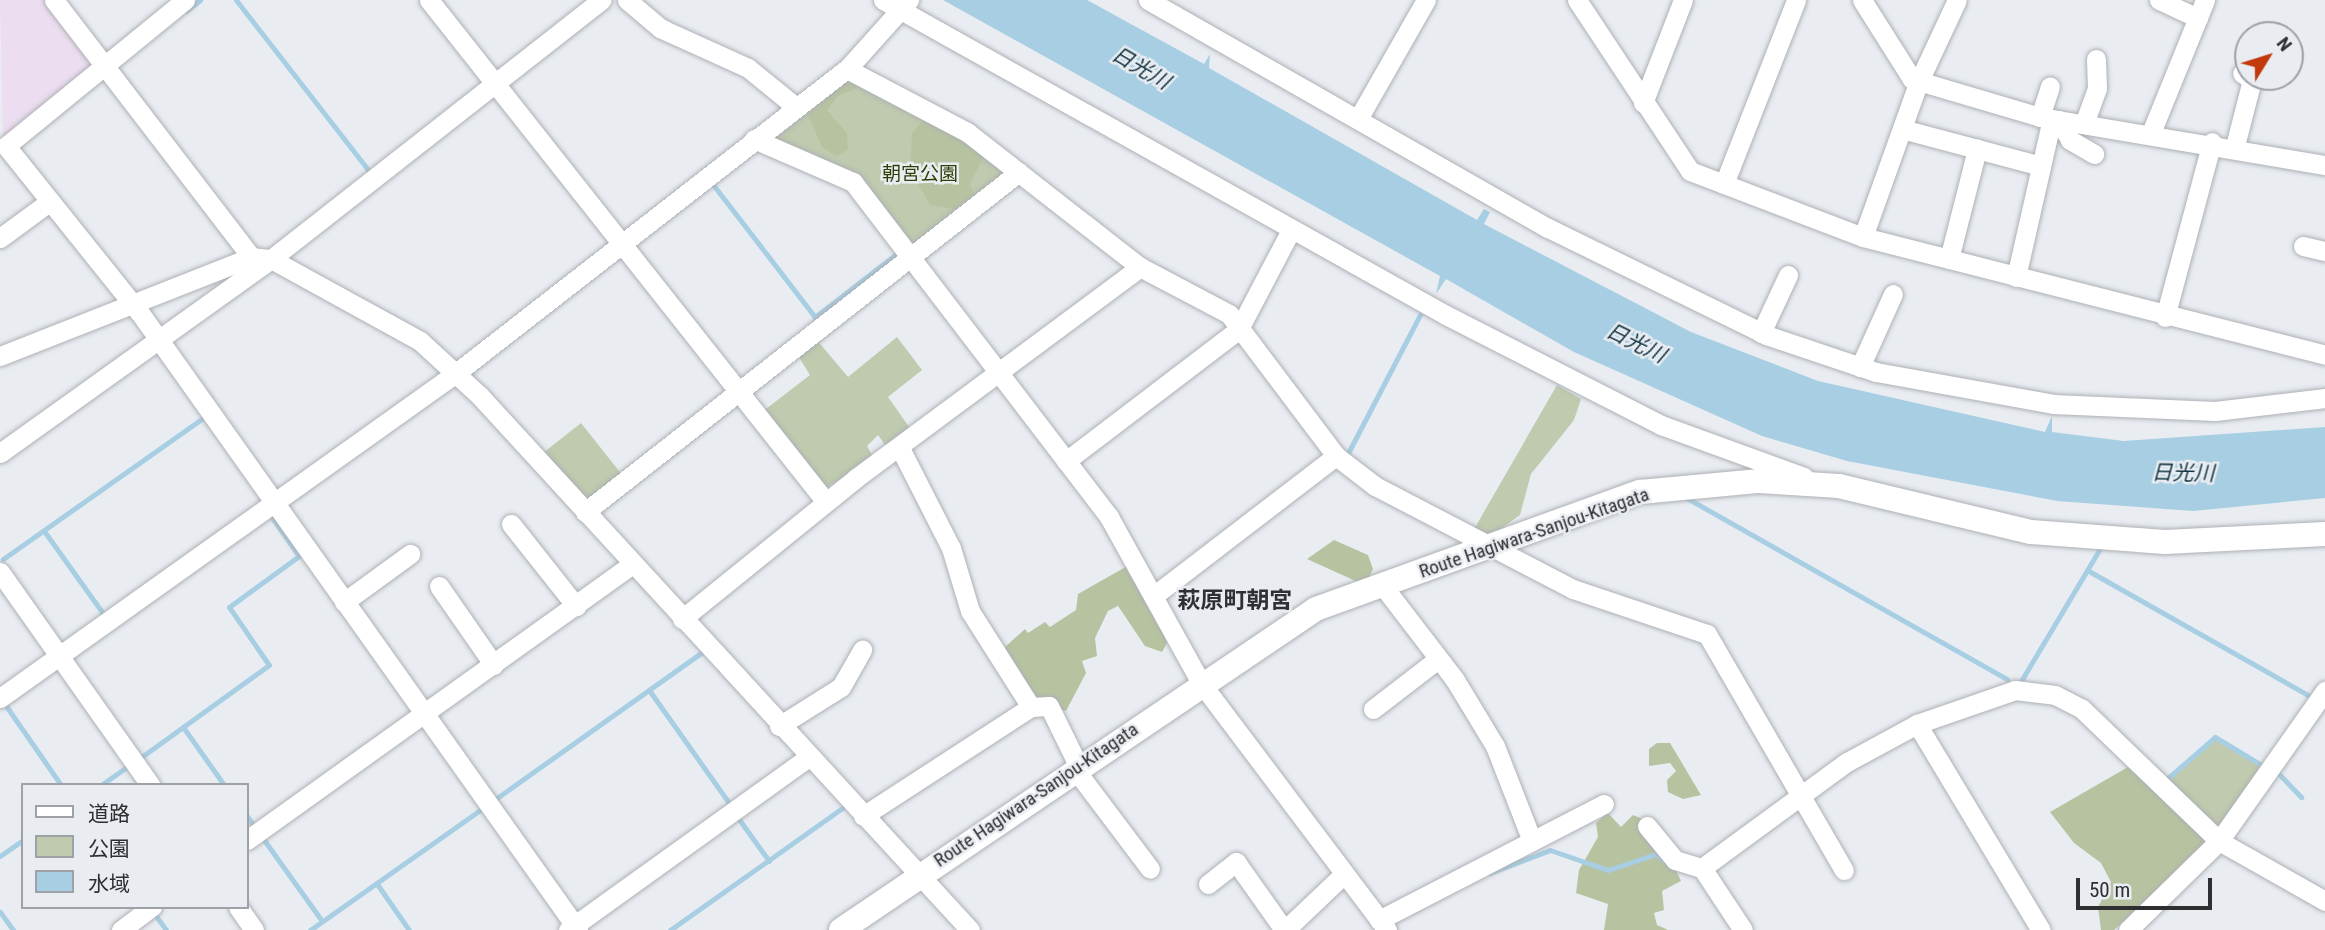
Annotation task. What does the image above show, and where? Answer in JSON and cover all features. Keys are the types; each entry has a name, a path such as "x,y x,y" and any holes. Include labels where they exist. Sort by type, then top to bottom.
{"main road":[{"name":"Route Hagiwara-Sanjou-Kitagata","path":"841,930 1076,767 1316,609 1640,492 1745,482 1839,486 2031,532 2165,542 2325,534"}],"street":[{"path":"54,0 251,257"},
{"path":"185,0 6,146 160,341 574,928 807,758"},
{"path":"429,0 826,502"},
{"path":"0,453 271,259 601,0"},
{"path":"627,0 660,28 748,68 796,107"},
{"path":"883,0 905,5 1291,230 1661,425 1839,486"},
{"path":"1148,0 1548,228 1761,333 1860,367 2053,404 2216,411 2325,398"},
{"path":"1358,119 1426,0"},
{"path":"1577,0 1690,171 1863,237 2165,317 2325,355"},
{"path":"1643,103 1683,0"},
{"path":"1724,184 1796,0"},
{"path":"1861,0 1896,62 1919,81 2050,119 2212,142 2325,164"},
{"path":"1863,237 1919,81 1957,0"},
{"path":"2151,133 2202,9 2159,0"},
{"path":"0,698 456,373 620,241 847,69 905,5"},
{"path":"2084,124 2097,88 2096,59"},
{"path":"847,69 967,132 1140,267 1206,297 1240,329 1336,456 1484,548 1573,589 1707,634 1762,723 1798,798 1844,870"},
{"path":"2016,277 2042,166 2050,119 2050,87"},
{"path":"2235,146 2249,91"},
{"path":"2050,119 2070,141 2094,154"},
{"path":"1902,129 2042,166"},
{"path":"754,139 853,182 1066,461 1156,594 1201,683 1383,925 1604,804"},
{"path":"2165,317 2212,142"},
{"path":"1948,259 1977,149"},
{"path":"585,512 1019,172"},
{"path":"0,238 49,202"},
{"path":"1066,461 1240,329 1291,230"},
{"path":"2302,246 2325,251"},
{"path":"0,356 251,257 271,259 420,341 456,373 807,758 970,930"},
{"path":"682,618 826,502 1002,376 1140,267"},
{"path":"1761,333 1788,275"},
{"path":"1860,367 1894,294"},
{"path":"901,450 951,548 970,611 1031,707"},
{"path":"1156,594 1336,456"},
{"path":"511,524 576,606"},
{"path":"344,603 410,554"},
{"path":"248,839 631,566"},
{"path":"0,572 149,783"},
{"path":"439,586 494,665"},
{"path":"1383,586 1438,659 1495,746 1532,842"},
{"path":"779,726 841,687 862,650"},
{"path":"1373,709 1438,659"},
{"path":"1702,867 1798,798 1917,724 2015,690 2055,695 2110,733 2219,841 2321,892"},
{"path":"2128,930 2219,841 2325,691"},
{"path":"863,816 1031,707 1049,706 1076,767 1150,869"},
{"path":"1917,724 2041,930"},
{"path":"1647,827 1675,860 1702,867 1742,930"},
{"path":"1208,884 1236,862 1283,929 1343,875"},
{"path":"121,930 149,909"},
{"path":"239,909 254,930"}],"shaded area":[{"path":"0,0 45,0 96,67 3,140"}],"green space":[{"name":"朝宮公園","path":"847,74 965,135 1003,170 1004,178 909,253 853,178 762,138"},
{"path":"849,80 857,88 838,96 827,110 847,133 848,150 836,156 822,147 808,115"},
{"path":"924,119 964,137 984,155 970,184 974,194 955,209 930,205 910,170 912,133"},
{"path":"897,337 922,370 888,397 912,431 888,449 878,435 867,446 874,459 824,489 762,412 810,375 797,354 816,339 848,377"},
{"path":"1557,385 1581,399 1574,420 1531,474 1520,515 1488,538 1473,531"},
{"path":"581,423 623,476 593,499 585,499 543,453"},
{"path":"1334,540 1368,555 1373,569 1368,579 1360,583 1307,559"},
{"path":"1129,565 1160,617 1167,643 1162,652 1145,646 1118,606 1108,611 1095,638 1097,656 1082,661 1086,673 1066,711 1032,702 1004,648 1025,629 1028,633 1045,622 1050,627 1076,610 1078,594"},
{"path":"2215,740 2263,768 2218,827 2167,783"},
{"path":"1657,743 1670,743 1701,795 1683,799 1668,792 1667,780 1676,771 1670,763 1649,766 1649,749"},
{"path":"2128,767 2203,831 2205,844 2114,930 2101,930 2098,907 2111,882 2101,863 2074,843 2050,812"},
{"path":"1608,813 1621,827 1633,815 1654,824 1681,881 1662,891 1664,910 1654,913 1657,925 1668,930 1604,930 1608,904 1576,893 1579,870 1598,837 1596,823"}],"water":[{"name":"日光川","path":"943,0 1087,0 1204,64 1210,54 1209,68 1477,220 1484,209 1490,212 1484,224 1691,332 1818,381 2045,432 2052,416 2052,432 2124,441 2325,427 2325,498 2193,511 2057,501 1847,461 1762,436 1574,352 1446,279 1436,294 1440,276"}],"waterway":[{"path":"186,11 200,0"},
{"path":"236,0 372,175"},
{"path":"711,182 815,317 895,255"},
{"path":"1347,455 1420,315"},
{"path":"3,559 204,417"},
{"path":"1685,497 2007,679"},
{"path":"140,758 269,665 229,607 299,556 271,516"},
{"path":"44,531 102,612"},
{"path":"2021,681 2101,547"},
{"path":"2087,570 2310,696"},
{"path":"494,800 701,653"},
{"path":"649,690 731,806"},
{"path":"4,703 60,783"},
{"path":"183,727 223,783"},
{"path":"2168,778 2215,737 2263,766"},
{"path":"104,783 127,767"},
{"path":"2277,772 2301,797"},
{"path":"310,930 483,808"},
{"path":"670,930 842,808"},
{"path":"248,817 254,826"},
{"path":"738,818 769,861"},
{"path":"264,840 322,921"},
{"path":"0,856 21,841"},
{"path":"1490,873 1550,850 1608,870 1656,854 1663,860"},
{"path":"377,884 409,930"},
{"path":"0,912 13,930"},
{"path":"156,916 166,930"}],"district":[{"name":"萩原町朝宮","path":"1235,601"}]}
